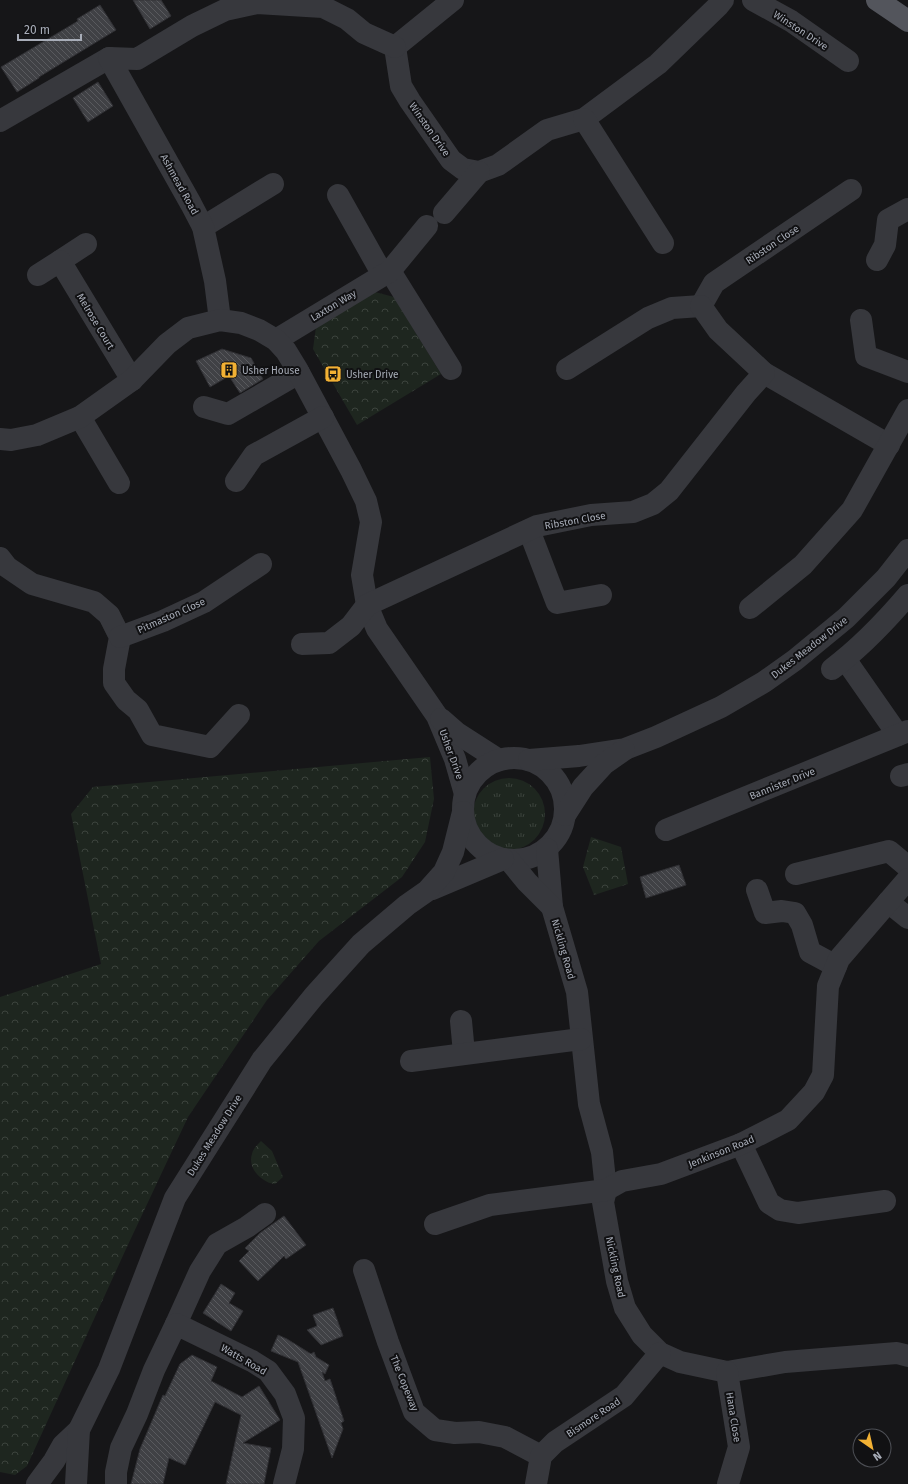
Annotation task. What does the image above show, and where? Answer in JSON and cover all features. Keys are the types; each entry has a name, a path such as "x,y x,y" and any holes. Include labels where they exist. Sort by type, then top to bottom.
{"main road":[{"path":"877,0 908,21"}],"street":[{"path":"0,121 109,58 137,59 192,26 225,10 257,3 289,2 323,7 347,19 364,33 395,47 453,0"},
{"path":"444,212 479,172 498,164 548,130 584,119 658,64 723,0"},
{"name":"Winston Drive","path":"752,0 791,21 848,61"},
{"name":"Winston Drive","path":"395,47 402,86 410,101 451,160 463,169 479,172"},
{"name":"Ashmead Road","path":"109,58 203,227 215,281 220,320"},
{"path":"584,119 663,243"},
{"path":"203,227 273,184"},
{"name":"Ribston Close","path":"701,306 714,283 851,190"},
{"path":"338,195 386,273 451,368"},
{"path":"877,260 885,245 888,220 908,209"},
{"name":"Laxton Way","path":"276,340 386,273 427,226"},
{"path":"38,275 86,244"},
{"name":"Melrose Court","path":"60,261 132,380"},
{"path":"567,369 648,318 672,308 701,306 718,330 764,373 889,445"},
{"name":"Usher Drive","path":"0,439 11,440 37,435 80,417 132,380 167,344 188,328 220,320 242,323 259,330 276,340 286,351 300,373 366,501 371,522 362,575 367,605 377,629 437,716 455,759 464,803"},
{"path":"861,320 866,356 908,372"},
{"path":"204,407 228,414 300,373"},
{"name":"Ribston Close","path":"367,605 537,526 591,515 633,512 653,504 669,491 746,393 764,373"},
{"path":"750,608 803,565 852,510 908,410"},
{"path":"80,417 119,483"},
{"path":"236,481 254,455 323,418"},
{"path":"529,530 557,603 601,595"},
{"name":"Dukes Meadow Drive","path":"529,760 579,756 625,749 656,737 721,707 764,682 795,660 846,618 886,578 908,550"},
{"path":"0,558 7,567 32,584 94,602 109,615 120,637 114,669 114,683 126,700 138,710 152,736 210,747 239,715"},
{"name":"Pitmaston Close","path":"120,637 204,602 261,564"},
{"name":"Bannister Drive","path":"666,830 903,733 838,664 884,622 908,595"},
{"path":"302,644 329,643 350,626 367,605"},
{"name":"Usher Drive","path":"437,716 457,733 498,760"},
{"name":"Dukes Meadow Drive","path":"565,815 583,787 604,764 625,749"},
{"path":"509,758 529,760 540,765 550,772 562,791 565,803 565,815 560,832 547,849 528,858 506,860 495,857 483,850 473,839 466,826 464,803 473,779 484,768 498,760 509,758"},
{"name":"Dukes Meadow Drive","path":"37,1484 64,1445 79,1430 108,1369 175,1198 262,1060 314,996 361,944 407,905 427,891 444,872 453,852 464,803"},
{"name":"Nickling Road","path":"547,849 552,906 577,992 589,1104 602,1152 606,1190 603,1202 617,1281 625,1308 642,1335 660,1353 680,1362 727,1372 785,1362 897,1353 908,1356"},
{"path":"796,874 889,851 908,867"},
{"name":"Dukes Meadow Drive","path":"427,891 506,860"},
{"name":"Nickling Road","path":"506,860 552,906"},
{"name":"Jenkinson Road","path":"606,1190 622,1181 661,1174 741,1144 788,1120 814,1092 823,1075 828,986 839,959 908,879"},
{"path":"756,890 765,913 782,911 795,913 802,925 810,952 836,966"},
{"path":"888,902 908,918"},
{"path":"460,1021 464,1053"},
{"path":"411,1061 581,1039"},
{"path":"741,1144 769,1204 780,1210 798,1213 885,1201"},
{"path":"435,1224 490,1205 606,1190"},
{"path":"116,1484 116,1472 121,1448 137,1414 154,1370 200,1270 217,1244 247,1227 265,1214"},
{"name":"The Copeway","path":"364,1270 388,1342 414,1412 435,1430 455,1433 479,1432 505,1437 541,1456"},
{"name":"Watts Road","path":"176,1324 268,1371 285,1394 294,1418 292,1449 284,1484"},
{"name":"Bismore Road","path":"541,1456 555,1442 624,1396 660,1353"},
{"name":"Hana Close","path":"727,1372 739,1447 728,1484"},
{"name":"Dukes Meadow Drive","path":"76,1484 79,1430"},
{"path":"536,1484 541,1456"}],"green space":[{"path":"375,292 394,297 441,374 357,425 313,349 316,327"},
{"path":"430,757 434,799 425,842 402,877 319,941 267,1000 188,1117 27,1466 15,1475 0,1472 0,997 101,964 71,814 93,787"},
{"path":"502,778 516,778 523,780 535,788 543,800 545,814 543,828 535,840 523,848 516,850 502,850 495,848 483,840 475,828 473,821 473,807 475,800 483,788 495,780"},
{"path":"591,837 621,847 628,884 594,895 583,867"},
{"path":"261,1141 272,1151 283,1177 275,1184 261,1178 257,1174 252,1164 251,1159 253,1152 255,1147"}],"building":[{"path":"133,0 161,0 171,16 150,29"},
{"path":"100,5 116,30 17,92 1,67 78,21 77,19"},
{"path":"98,82 113,106 88,122 73,98"},
{"name":"Usher House","path":"222,349 251,358 263,379 240,393 229,376 210,387 196,361"},
{"path":"679,865 686,885 646,898 640,877"},
{"path":"284,1216 306,1245 286,1259 284,1256 258,1281 239,1261 249,1251 245,1248 260,1233"},
{"path":"221,1284 235,1293 229,1303 243,1311 231,1331 203,1313"},
{"path":"333,1308 343,1336 321,1345 307,1330 317,1326 313,1315"},
{"path":"278,1335 311,1354 314,1352 316,1357 329,1365 325,1374 322,1372 325,1381 330,1379 344,1421 341,1423 343,1429 332,1458 298,1362 271,1351"},
{"path":"192,1355 217,1367 211,1381 242,1397 259,1386 280,1420 243,1443 271,1448 264,1484 226,1484 241,1415 215,1402 185,1465 169,1458 163,1484 131,1484 140,1449 163,1395 165,1396 180,1364"}],"place":[{"name":"Usher House","path":"229,370"},
{"name":"Usher Drive","path":"333,374"}]}
